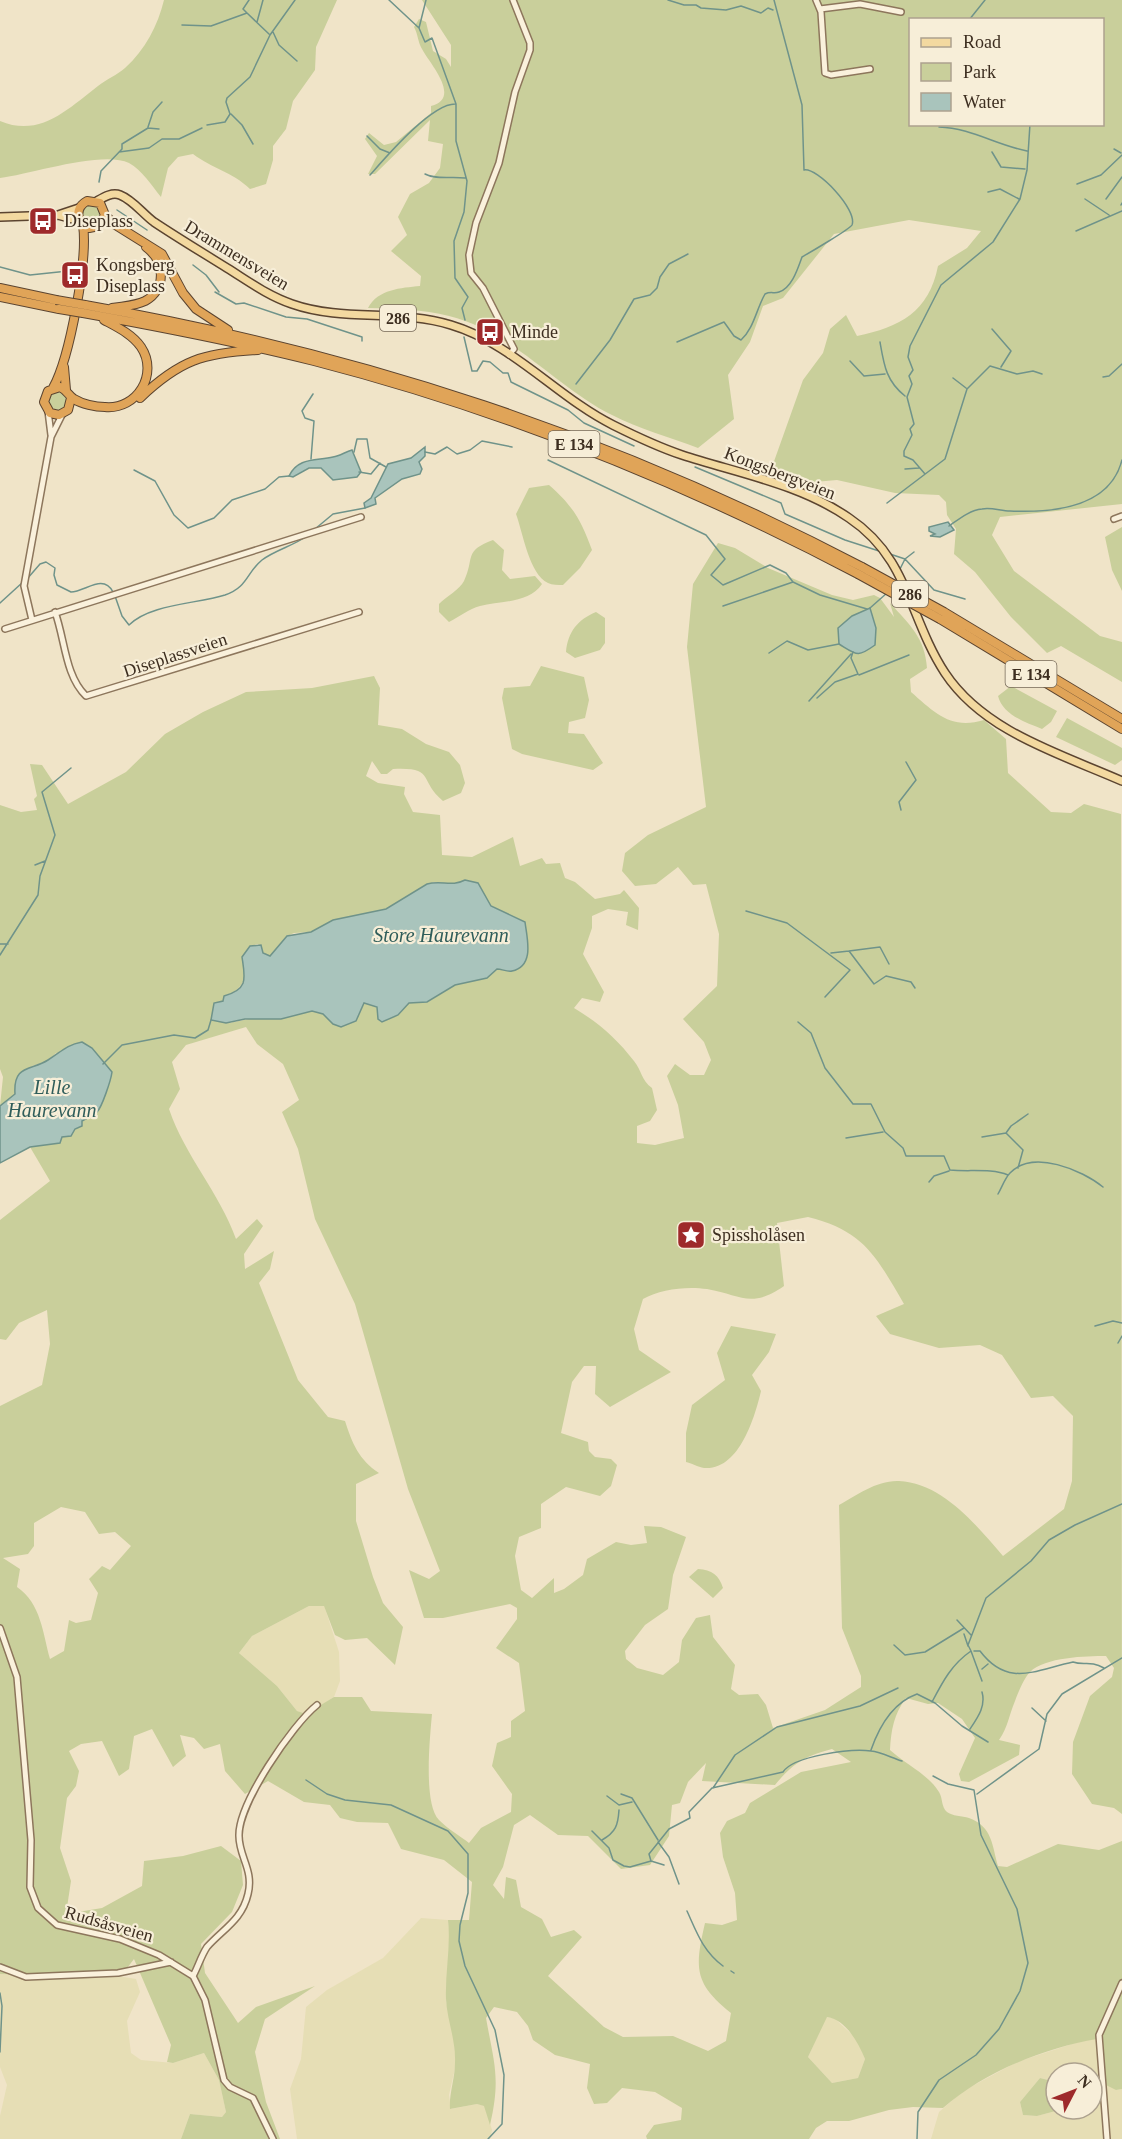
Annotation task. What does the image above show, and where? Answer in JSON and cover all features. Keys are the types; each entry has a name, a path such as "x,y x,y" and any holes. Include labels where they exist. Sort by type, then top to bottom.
{"highway":[{"path":"48,411 44,397 53,388 64,367 85,248 97,226 102,208 87,201 79,208 85,248"},
{"name":"E 134","path":"102,208 162,254 183,292 196,309 238,335"},
{"name":"E 134","path":"0,297 84,309 105,309 136,304 150,298 160,284 161,269 155,256 145,246 117,230 81,223"},
{"name":"E 134","path":"0,288 56,304"},
{"name":"E 134","path":"53,388 100,407 118,406 137,395 146,379 147,364 140,345 126,333 84,309"},
{"name":"E 134","path":"105,309 238,335 390,374 555,428 712,492 860,570 1122,719"},
{"name":"E 134","path":"94,315 268,350 430,394 554,437 719,505 860,570"},
{"name":"E 134","path":"48,411 55,414 122,409 135,402 165,375 191,360 226,351 268,350"},
{"path":"64,367 69,394 65,412"},
{"name":"E 134","path":"942,616 1122,729"}],"main road":[{"name":"Drammensveien","path":"102,208 113,199 129,201 176,236 259,288 291,304 334,313 443,322 476,334 512,352 581,407 665,448"},
{"path":"0,217 58,215 79,208"},
{"path":"58,215 81,223"},
{"name":"Kongsbergveien","path":"665,448 786,488 826,505 849,518 874,538 895,564 908,589 936,657 958,690 976,708 1017,734 1122,781"}],"street":[{"path":"512,352 469,265 471,244 490,191 515,92 530,50 530,43 513,0"},
{"path":"816,0 820,9 825,73 831,75 870,69"},
{"path":"820,9 860,4 901,12"},
{"path":"32,620 24,586 51,436 48,411"},
{"path":"51,436 65,412"},
{"path":"1114,519 1122,516"},
{"path":"5,629 360,517"},
{"name":"Diseplassveien","path":"55,612 73,674 80,690 86,696 359,612"},
{"name":"Rudsåsveien","path":"0,1628 17,1677 31,1840 30,1887 38,1908 48,1920 63,1928 120,1939 172,1962 193,1976"},
{"path":"273,2139 255,2101 230,2087 224,2080 204,2000 193,1976 206,1949 237,1919 248,1895 249,1868 239,1836 248,1808 281,1745 318,1705"},
{"name":"Rudsåsveien","path":"0,1967 26,1977 118,1973 172,1962"},
{"path":"1107,2139 1099,2036 1122,1983"}],"shaded area":[{"path":"324,1605 339,1652 340,1681 334,1697 306,1715 297,1711 277,1686 239,1653 252,1636 309,1606"},
{"path":"421,1918 448,1920 450,1938 446,2001 453,2032 456,2064 449,2095 451,2109 477,2104 485,2106 492,2130 490,2139 297,2139 290,2089 301,2059 306,2007 327,1990 383,1958"},
{"path":"0,1974 106,1974 136,1979 140,1992 127,2021 131,2053 141,2060 173,2063 204,2053 219,2080 226,2112 222,2117 190,2114 181,2139 0,2139 0,2116 7,2085 0,2067"},
{"path":"826,2017 834,2018 857,2039 865,2059 858,2078 832,2083 808,2057"},
{"path":"1098,2038 1116,2090 1122,2089 1122,2139 931,2139 939,2112 963,2091 1017,2062 1078,2042"}],"green space":[{"path":"164,0 337,0 316,47 315,70 293,101 286,129 273,146 273,160 266,184 250,189 236,178 193,154 178,157 168,168 161,197 138,170 129,163 117,160 85,161 0,178 0,121 28,126 53,119 122,70 139,53 150,37"},
{"path":"422,0 1122,0 1122,504 1000,517 992,535 1014,571 1100,636 1122,642 1122,682 1061,646 1047,653 1011,617 975,572 954,554 956,529 947,515 946,502 939,495 895,493 837,480 803,483 772,467 803,380 823,353 830,329 846,315 857,336 887,328 910,315 928,295 938,266 967,248 981,231 909,220 834,234 783,298 763,306 750,342 728,375 734,419 698,448 612,415 572,390 513,347 472,323 429,312 368,308 384,293 420,286 421,276 391,251 407,235 398,217 410,194 429,183 440,168 443,144 428,141 430,120 375,174 368,174 377,156 365,139 369,133 384,145 396,142 431,113 431,106 440,102 444,96 441,80 421,47 414,27 419,19 426,22 433,51 446,59 451,67 451,45"},
{"path":"87,205 95,205 100,210 98,221 87,223 82,218 82,210"},
{"path":"54,392 62,392 67,397 65,408 54,410 49,405 49,397"},
{"path":"549,485 575,514 592,550 580,568 563,585 548,583 536,571 516,514 529,488"},
{"path":"1122,527 1122,591 1112,570 1105,537"},
{"path":"493,540 504,550 502,570 510,579 535,576 542,584 530,595 480,606 449,622 439,612 439,604 462,584 471,556 477,548"},
{"path":"718,543 735,548 768,568 832,595 853,600 874,595 880,598 894,617 890,603 920,640 927,668 910,679 911,692 944,718 962,723 984,720 1006,739 1008,773 1051,812 1071,813 1084,804 1121,814 1122,1814 1114,1808 1092,1804 1072,1774 1073,1742 1090,1696 1112,1677 1114,1668 1106,1656 1055,1660 1030,1672 1019,1690 999,1740 1020,1745 1019,1755 969,1782 961,1781 959,1774 975,1738 962,1719 938,1703 928,1704 906,1698 894,1722 890,1750 923,1774 940,1794 947,1812 969,1818 983,1826 993,1844 998,1866 1007,1867 1058,1844 1099,1850 1122,1841 1122,2089 1116,2090 1104,2084 1104,2061 1100,2061 1097,2039 1056,2049 1016,2063 977,2083 943,2108 913,2107 889,2110 849,2121 827,2121 816,2128 809,2139 647,2139 646,2136 654,2125 681,2120 682,2108 655,2092 622,2088 607,2103 594,2104 587,2088 590,2064 555,2055 533,2040 528,2026 517,2012 494,2007 486,2018 496,2082 490,2125 484,2106 477,2104 450,2109 455,2055 446,1999 448,1920 469,1920 472,1882 444,1860 401,1849 388,1823 357,1822 340,1818 330,1805 304,1802 268,1781 245,1794 225,1771 220,1744 204,1749 194,1738 180,1735 186,1756 173,1767 152,1729 134,1736 129,1769 119,1776 102,1741 81,1744 69,1751 79,1771 76,1786 67,1798 60,1848 71,1881 66,1914 102,1908 142,1886 144,1861 183,1856 221,1846 241,1861 243,1885 232,1912 201,1944 205,1973 238,2023 256,2007 315,1986 265,2019 255,2052 266,2102 280,2139 181,2139 190,2114 222,2117 226,2112 219,2080 204,2053 173,2063 167,2062 171,2045 134,1959 121,1976 0,1974 0,1406 42,1385 50,1344 47,1310 19,1323 6,1340 0,1339 0,1220 50,1181 30,1147 60,1143 62,1137 81,1126 82,1121 97,1107 112,1075 92,1048 56,1053 48,1061 32,1066 15,1094 0,1106 3,1077 0,1069 0,805 21,812 37,810 34,799 37,796 30,764 42,765 68,804 126,772 165,734 203,712 246,692 312,688 374,676 380,688 378,725 402,729 426,744 449,752 460,765 465,783 461,793 443,801 435,794 425,776 415,770 393,769 387,774 381,774 372,761 366,776 378,783 405,787 404,794 413,812 440,815 442,855 472,857 513,837 520,866 542,858 546,864 560,863 565,878 575,882 595,899 620,894 624,890 639,908 638,930 626,925 628,912 608,909 592,916 592,928 583,954 604,992 600,1002 582,998 574,1008 592,1020 621,1046 652,1088 657,1110 650,1121 637,1126 637,1143 655,1145 684,1138 678,1105 667,1076 675,1064 690,1075 704,1075 711,1060 704,1042 683,1019 717,986 719,934 706,884 693,885 678,867 656,884 635,886 622,871 625,853 648,835 706,807 687,647 693,584","holes":["465,880 478,885 490,905 525,922 528,951 524,963 519,968 510,971 497,969 487,978 455,985 428,1002 409,1003 398,1015 382,1022 377,1007 364,1003 356,1021 341,1027 333,1024 323,1014 312,1011 281,1019 249,1019 229,1023 212,1020 214,1003 223,1001 226,995 239,988 243,981 246,974 244,956 250,946 258,944 263,953 270,956 287,936 294,933 311,932 333,920 386,909 434,882 456,885","246,1027 257,1044 283,1064 299,1100 282,1112 298,1149 315,1219 355,1304 408,1489 440,1571 429,1579 409,1570 424,1618 443,1618 510,1604 517,1608 517,1619 496,1648 519,1663 525,1711 511,1721 511,1737 497,1743 492,1766 512,1794 511,1812 481,1828 469,1843 439,1820 434,1812 429,1785 432,1714 371,1711 362,1697 334,1697 306,1714 297,1711 277,1686 239,1653 252,1636 309,1606 324,1606 335,1635 345,1640 367,1638 395,1665 403,1627 383,1603 356,1521 356,1484 379,1473 357,1450 345,1421 328,1417 298,1380 259,1283 270,1269 274,1251 245,1269 244,1254 263,1226 257,1219 236,1239 221,1205 184,1143 169,1109 180,1089 172,1062 186,1045","808,1217 827,1223 856,1238 876,1259 904,1304 876,1316 890,1334 939,1348 980,1345 1002,1355 1031,1398 1053,1396 1073,1416 1072,1481 1064,1509 1003,1556 958,1508 930,1489 915,1484 899,1481 883,1483 839,1505 842,1628 861,1676 861,1687 825,1710 773,1728 766,1705 758,1694 739,1695 731,1689 735,1665 713,1637 710,1615 696,1618 682,1640 679,1662 663,1675 637,1668 626,1659 625,1651 645,1625 668,1609 673,1575 686,1537 661,1527 644,1526 647,1543 631,1545 616,1542 587,1559 583,1575 564,1589 554,1593 554,1578 532,1598 521,1590 515,1556 519,1537 541,1528 541,1504 566,1487 600,1496 611,1486 617,1465 611,1459 595,1457 589,1451 588,1442 561,1433 572,1382 584,1366 596,1366 595,1394 610,1407 671,1372 639,1350 634,1329 643,1299 665,1291 691,1288 754,1299 773,1293 784,1286 777,1223","61,1507 85,1512 99,1534 115,1532 131,1546 110,1570 102,1566 89,1579 98,1593 91,1620 76,1623 69,1620 64,1651 50,1659 36,1610 31,1601 17,1587 20,1569 3,1558 28,1554 34,1546 34,1523","832,1749 851,1762 801,1772 750,1803 745,1813 727,1821 720,1833 723,1857 735,1893 737,1920 722,1925 705,1923 700,1951 700,1973 703,1983 731,2013 726,2041 708,2051 673,2036 623,2037 604,2027 548,1976 582,1937 574,1930 551,1937 542,1919 521,1907 516,1880 506,1877 504,1899 493,1885 503,1867 514,1825 530,1815 558,1835 588,1836 621,1869 650,1865 669,1836 672,1805 680,1803 688,1782 706,1763 702,1781 775,1785 800,1761","827,2017 846,2027 865,2059 858,2078 832,2083 808,2057"]},
{"path":"596,612 605,618 605,643 600,650 575,658 566,652 571,633 579,623"},
{"path":"541,666 584,677 589,700 585,718 569,722 568,733 584,734 603,763 593,770 522,754 512,749 502,698 504,688 530,686"},
{"path":"1011,686 1057,711 1051,722 1042,729 1010,713 998,696"},
{"path":"1067,718 1122,748 1122,760 1115,765 1056,737"},
{"path":"731,1326 776,1334 769,1352 752,1375 761,1391 750,1428 736,1452 727,1461 716,1467 704,1468 686,1462 686,1433 692,1405 725,1380 717,1353"},
{"path":"698,1569 714,1574 721,1583 723,1588 713,1598 689,1577"},
{"path":"1040,2078 1044,2079 1044,2114 1023,2115 1020,2102"}],"water":[{"path":"425,447 425,456 419,462 422,469 420,474 402,479 375,498 376,504 365,508 364,503 371,498 388,464 411,458"},
{"path":"352,450 361,472 357,477 333,480 321,468 309,468 293,477 289,476 302,463"},
{"path":"948,522 954,530 940,537 930,536 935,534 929,531 929,527"},
{"path":"870,608 876,628 875,645 857,654 839,644 838,628 852,616"},
{"name":"Store Haurevann","path":"465,880 478,883 491,906 525,922 528,951 527,958 519,968 510,971 497,969 487,978 455,985 427,1002 409,1003 398,1015 382,1022 378,1019 377,1007 364,1003 356,1021 341,1027 333,1024 323,1014 312,1011 281,1019 245,1019 226,1023 211,1020 214,1003 223,1001 224,996 238,990 244,982 242,957 250,946 261,945 263,953 270,956 287,936 311,932 333,920 386,909 427,884 456,883"},
{"name":"Lille Haurevann","path":"82,1042 92,1048 112,1072 97,1112 82,1121 82,1126 75,1129 71,1136 62,1137 60,1143 30,1147 0,1163 0,1106 15,1094 15,1084 20,1073"}],"waterway":[{"path":"247,13 243,9 249,0"},
{"path":"257,22 263,0"},
{"path":"207,125 225,122 230,114 227,98 250,77 270,35 295,0"},
{"path":"389,0 419,28"},
{"path":"426,0 419,28 425,42 432,38 456,104 456,141 467,181 464,212 454,241 455,278 468,297 462,308 465,320"},
{"path":"668,0 701,8 726,10 741,6 761,13 768,8 773,10"},
{"path":"677,342 724,322 734,336 741,340 752,324 765,294 784,290 794,277 802,257 852,225 852,218 843,200 818,175 804,170 802,105 774,0"},
{"path":"971,18 985,0"},
{"path":"182,25 211,26 247,13 269,34"},
{"path":"273,32 279,45 297,61"},
{"path":"148,127 153,112 162,102"},
{"path":"370,175 422,122 445,106 455,104"},
{"path":"231,114 242,125 253,144"},
{"path":"925,474 913,460 904,456 912,435 910,429 914,424 907,397 912,384 909,376 913,370 908,357 910,346 941,285 993,242 1020,199 1027,170 1030,126"},
{"path":"939,127 962,130 1027,151"},
{"path":"99,182 101,171 122,149 122,144 148,128 159,129"},
{"path":"119,152 149,148 162,139 179,139 202,128"},
{"path":"367,136 380,149 390,153"},
{"path":"1114,149 1121,153"},
{"path":"992,152 1001,167 1025,169"},
{"path":"1077,184 1101,175 1122,155"},
{"path":"425,174 465,178"},
{"path":"1106,199 1122,177"},
{"path":"988,192 1000,189 1019,199"},
{"path":"1085,199 1109,215"},
{"path":"117,210 147,230"},
{"path":"1076,231 1122,211"},
{"path":"576,384 610,340 634,299 650,295 657,288 660,277 669,264 688,254"},
{"path":"193,265 206,275 219,292"},
{"path":"0,267 30,275 68,271"},
{"path":"215,292 236,304 244,303 286,317 307,319 362,337 362,341"},
{"path":"992,329 1011,351 1001,367"},
{"path":"464,337 472,371 477,371 483,361 490,362 503,373 508,373 511,382 568,410 584,423 634,446"},
{"path":"880,342 890,378 905,396"},
{"path":"850,361 864,376 885,374"},
{"path":"1103,377 1109,376 1122,364"},
{"path":"887,503 945,459 967,389 990,366 1017,374 1033,371 1042,374"},
{"path":"953,378 966,388"},
{"path":"311,459 314,421 305,418 302,411 313,394"},
{"path":"354,452 357,439 367,439 370,458 386,467"},
{"path":"425,452 435,454 447,447 457,454 470,450 482,441 512,447"},
{"path":"548,460 706,535 725,559 711,575 723,585 770,565 786,573 793,582 820,595 867,609"},
{"path":"949,526 973,511 989,508 1010,511 1044,511 1077,504 1092,498 1105,488 1115,476 1122,460"},
{"path":"359,472 371,474 380,463"},
{"path":"695,467 781,503 785,514 845,540 879,551"},
{"path":"905,469 919,468"},
{"path":"134,470 155,481 174,515 188,528 214,518 232,500 265,489 279,477 289,476"},
{"path":"315,529 333,514 365,508"},
{"path":"115,596 122,616 129,625 138,618 161,609 233,592 243,584 262,560 307,536"},
{"path":"899,571 905,559 914,552"},
{"path":"890,554 905,559 934,590 965,599"},
{"path":"27,579 40,564 46,562 55,568 54,575 57,585 71,592 99,584 104,584 113,592"},
{"path":"0,603 23,582"},
{"path":"723,606 793,582"},
{"path":"870,608 887,593"},
{"path":"769,653 787,641 808,650 839,644"},
{"path":"817,698 835,682 858,674 851,658 853,652"},
{"path":"809,701 851,654"},
{"path":"859,675 909,655"},
{"path":"901,810 899,802 916,780 906,762"},
{"path":"0,955 38,895 40,876 55,835 42,792 71,768"},
{"path":"35,865 45,861"},
{"path":"746,911 787,923 850,970 825,997"},
{"path":"0,944 8,944"},
{"path":"849,951 880,947 889,964"},
{"path":"831,953 849,951 874,984 886,976 911,982 915,988"},
{"path":"103,1064 122,1045 174,1035 195,1038 208,1030 211,1020"},
{"path":"798,1022 811,1033 825,1068 853,1104 871,1104 885,1132 903,1148 906,1156 944,1156 950,1170 987,1171 1008,1175"},
{"path":"1006,1133 1011,1126 1028,1114"},
{"path":"846,1138 883,1132"},
{"path":"982,1137 1006,1133 1023,1150 1018,1168"},
{"path":"998,1194 1010,1173 1020,1166 1044,1162 1083,1174 1103,1187"},
{"path":"929,1182 934,1176 949,1171"},
{"path":"1095,1326 1113,1321 1122,1323"},
{"path":"1118,1343 1122,1336"},
{"path":"932,1702 953,1667 971,1651 968,1645 986,1598 1031,1561 1049,1540 1075,1525 1122,1504"},
{"path":"957,1620 971,1635"},
{"path":"894,1645 905,1655 925,1652 964,1628"},
{"path":"964,1634 968,1646"},
{"path":"971,1651 982,1681"},
{"path":"974,1651 980,1651 990,1662 1012,1673 1034,1672 1073,1662 1095,1664 1104,1668"},
{"path":"977,1794 1039,1749 1047,1714 1062,1694 1122,1658"},
{"path":"982,1669 988,1664"},
{"path":"713,1788 735,1755 777,1727 860,1706 898,1688"},
{"path":"970,1729 982,1707 982,1692"},
{"path":"871,1750 888,1717 900,1703 917,1694 935,1703 962,1726 988,1742"},
{"path":"1032,1708 1046,1721"},
{"path":"651,1861 649,1854 669,1829 690,1818 689,1812 712,1788 783,1772 798,1762 837,1752 871,1751 902,1761"},
{"path":"917,2139 918,2112 939,2080 976,2055 999,2029 1020,1991 1028,1963 1017,1909 981,1835 974,1790 948,1784 933,1776"},
{"path":"306,1780 327,1794 345,1800 391,1805 448,1831 468,1854 468,1893 460,1925 459,1941 465,1966 495,2030 504,2075 502,2124 488,2139"},
{"path":"621,1794 632,1798 658,1840"},
{"path":"607,1796 619,1805 632,1802"},
{"path":"602,1840 615,1828 619,1810"},
{"path":"592,1831 609,1848 613,1860 624,1866 630,1867 651,1861 664,1865"},
{"path":"658,1842 669,1857 679,1884"},
{"path":"687,1911 705,1948 723,1966"},
{"path":"0,1993 2,2006 0,2052"}],"place":[{"name":"Diseplass","path":"43,221"},
{"name":"Kongsberg Diseplass","path":"75,275"},
{"name":"Minde","path":"490,332"},
{"name":"Spissholåsen","path":"691,1235"}]}
